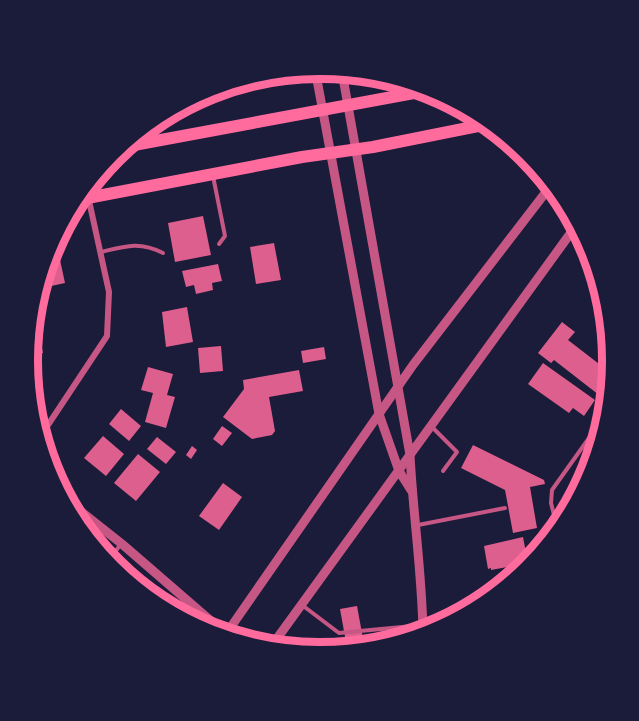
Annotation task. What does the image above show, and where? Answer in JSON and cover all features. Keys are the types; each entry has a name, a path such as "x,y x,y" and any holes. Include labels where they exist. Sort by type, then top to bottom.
{"main road":[{"path":"139,144 411,93"},
{"path":"92,195 302,157 356,150 476,126"}],"street":[{"path":"317,79 379,414 399,471 412,492"},
{"path":"343,80 410,455 423,623"},
{"path":"230,628 398,387 546,193"},
{"path":"46,428 107,336 109,292 87,201"},
{"path":"277,639 571,233"},
{"path":"82,512 210,620"}],"lane":[{"path":"212,174 225,236 219,244"},
{"path":"100,252 129,245 151,247 163,254"},
{"path":"430,426 458,452 443,471"},
{"path":"554,516 551,503 552,490 592,434"},
{"path":"416,526 505,508"},
{"path":"114,554 122,544"},
{"path":"302,604 339,633 403,630"}],"building":[{"path":"203,216 211,255 175,262 168,223"},
{"path":"274,243 281,280 256,284 250,247"},
{"path":"58,255 65,283 47,287 52,270"},
{"path":"218,264 222,281 212,283 213,290 196,294 194,285 186,287 182,271"},
{"path":"187,307 193,342 166,347 162,312"},
{"path":"562,322 575,332 568,340 602,366 599,395 554,360 551,363 538,353"},
{"path":"39,333 43,353 38,354"},
{"path":"221,346 223,371 200,373 198,348"},
{"path":"324,347 326,359 303,363 301,351"},
{"path":"543,363 595,400 584,416 573,408 569,413 528,384"},
{"path":"148,367 173,374 167,395 175,397 166,428 145,422 153,393 141,390"},
{"path":"299,370 303,391 269,397 275,431 272,435 252,439 223,417 244,389 243,380"},
{"path":"121,409 141,426 129,441 109,424"},
{"path":"222,426 232,433 222,446 213,439"},
{"path":"103,436 124,454 106,476 84,458"},
{"path":"157,437 176,452 166,464 147,449"},
{"path":"473,445 544,480 545,484 530,487 537,528 513,533 505,490 461,468"},
{"path":"192,446 197,450 191,459 186,455"},
{"path":"138,454 160,472 136,501 114,483"},
{"path":"223,483 242,497 219,530 199,516"},
{"path":"523,537 526,552 513,566 491,570 491,568 488,569 484,546"},
{"path":"357,606 363,639 346,641 340,609"}]}
